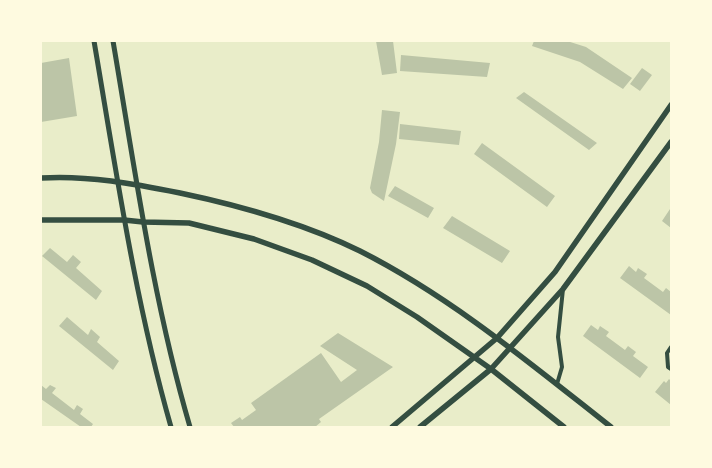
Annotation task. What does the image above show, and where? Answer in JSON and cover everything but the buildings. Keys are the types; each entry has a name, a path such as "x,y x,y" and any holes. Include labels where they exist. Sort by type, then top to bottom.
{"main road":[{"path":"392,427 497,338 555,272 671,104"},
{"path":"420,427 491,369 563,289 671,142"},
{"path":"41,178 61,177 108,180 210,199 262,213 312,230 359,251 406,277 510,347 611,427"},
{"path":"41,220 124,220 189,223 254,239 312,260 374,290 417,317 491,369 564,427"}],"street":[{"path":"94,41 124,220 138,291 161,394 171,427"},
{"path":"113,41 155,288 179,389 190,427"},
{"path":"557,384 562,367 558,336 563,289"},
{"path":"671,347 667,353 668,367 671,369"}]}
